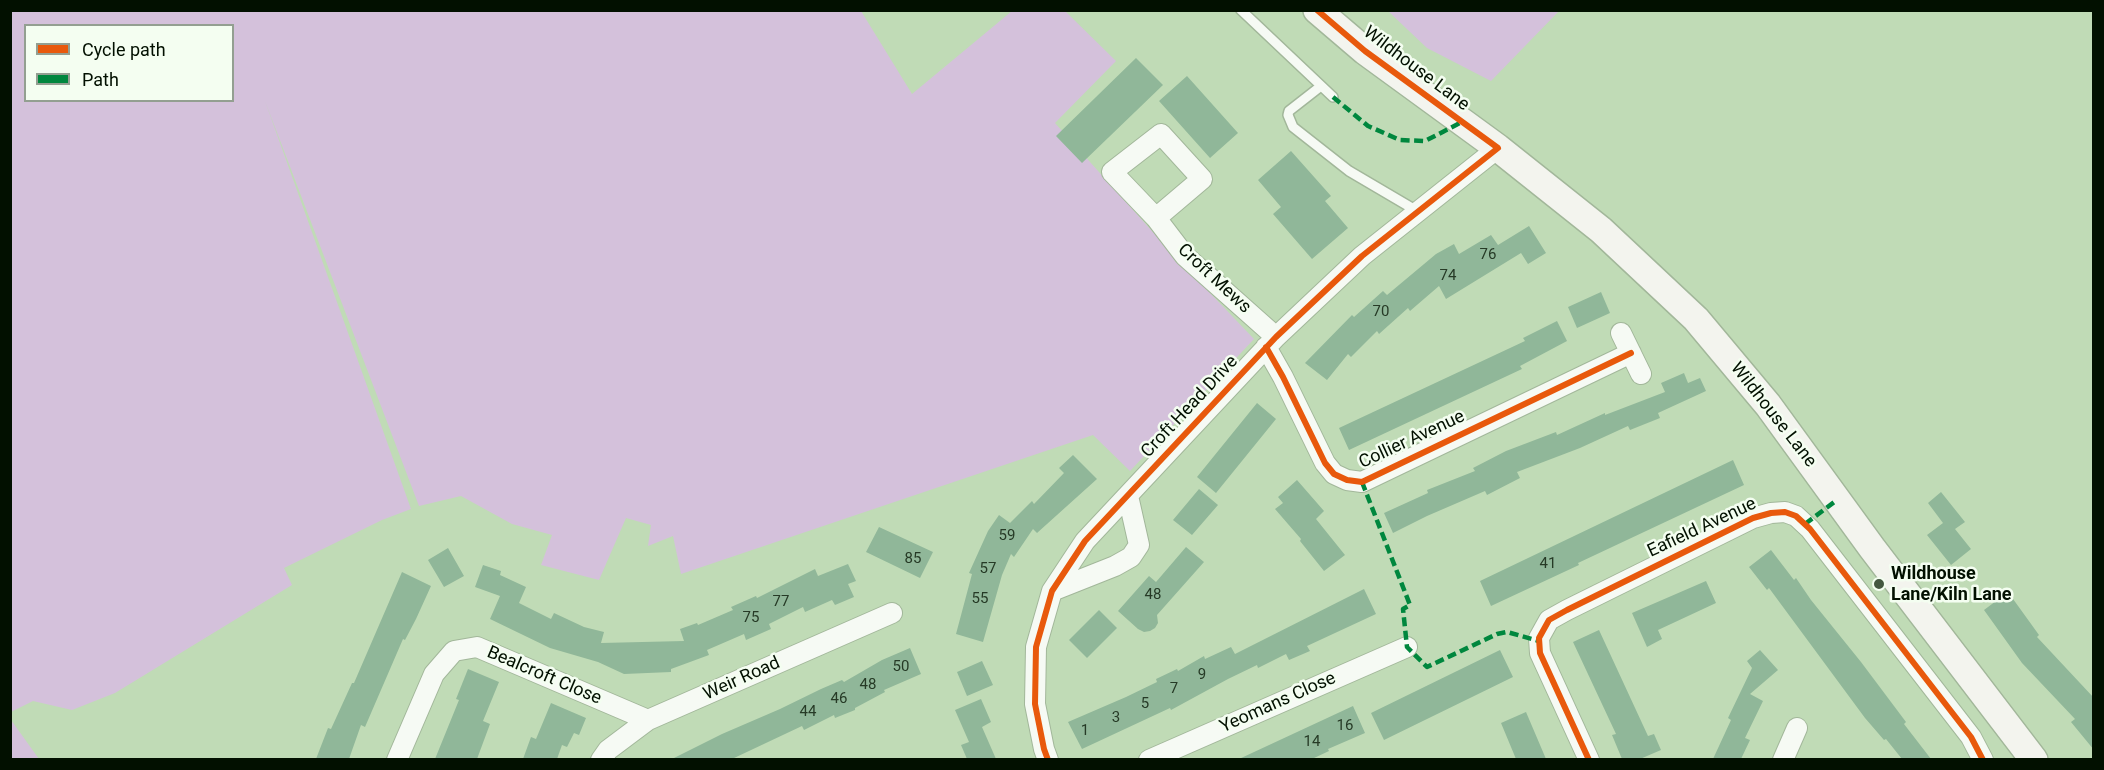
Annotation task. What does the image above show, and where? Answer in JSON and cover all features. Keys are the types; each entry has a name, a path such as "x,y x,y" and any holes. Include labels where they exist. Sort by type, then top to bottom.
{"main road":[{"name":"Wildhouse Lane","path":"1317,10 1365,51 1498,148 1601,230 1696,319 1768,405 1872,548 2034,759"}],"street":[{"name":"Croft Mews","path":"1156,218 1202,179 1161,134 1112,172 1156,218 1185,256 1271,342"},
{"name":"Croft Head Drive","path":"1048,759 1035,704 1036,647 1052,591 1085,541 1271,342 1362,256 1498,148"},
{"path":"1622,333 1641,374"},
{"name":"Collier Avenue","path":"1271,342 1283,376 1325,463 1334,474 1347,480 1362,482 1631,353"},
{"path":"1052,591 1115,566 1131,557 1139,545 1128,496"},
{"name":"Eafield Avenue","path":"1589,759 1540,653 1539,638 1549,620 1753,518 1785,512 1796,516 1810,529 1964,728 1983,759"},
{"name":"Weir Road","path":"601,759 608,750 648,720 892,613"},
{"name":"Bealcroft Close","path":"397,759 434,674 454,651 477,647 648,720"},
{"name":"Yeomans Close","path":"1149,759 1407,647"},
{"path":"1783,759 1797,728"}],"lane":[{"path":"1241,10 1333,97"},
{"path":"1321,86 1290,111 1288,115 1293,127 1349,171 1417,211"}],"shaded area":[{"path":"10,11 861,11 912,94 1012,11 1065,11 1116,61 1055,123 1169,250 1254,339 1130,471 1093,435 681,574 673,536 648,546 651,525 626,518 599,580 541,565 552,535 512,524 461,496 419,506 265,101 411,509 382,520 284,568 292,585 115,693 72,710 33,701 11,712"},
{"path":"1388,11 1559,11 1491,81 1427,48"},
{"path":"11,720 39,759 11,759"}],"building":[{"path":"1136,58 1163,85 1082,163 1056,136"},
{"path":"1187,76 1238,133 1210,158 1159,101"},
{"path":"1291,151 1331,196 1325,201 1348,228 1312,259 1273,214 1281,207 1258,180"},
{"path":"1529,226 1546,253 1528,264 1521,253 1446,299 1439,286 1410,311 1408,308 1379,334 1377,331 1351,357 1348,354 1327,380 1305,363 1352,315 1354,317 1383,291 1387,295 1436,254 1454,244 1459,254 1491,235 1498,245"},
{"path":"1601,292 1610,313 1577,328 1568,307"},
{"path":"1557,321 1567,341 1520,366 1522,369 1349,450 1339,428 1525,341 1523,338"},
{"path":"1684,373 1688,383 1700,378 1706,391 1658,413 1660,418 1630,430 1628,426 1580,448 1517,472 1520,478 1487,495 1485,491 1393,533 1384,513 1428,493 1427,490 1475,471 1473,468 1506,451 1556,432 1557,435 1605,413 1605,415 1665,392 1661,383"},
{"path":"1257,403 1276,419 1216,493 1197,477"},
{"path":"1073,455 1097,479 1037,533 1033,529 1014,557 1011,554 1002,575 983,642 956,634 972,574 969,573 988,531 999,515 1010,523 1032,501 1034,504 1064,473 1059,468"},
{"path":"1733,460 1744,485 1491,606 1480,581"},
{"path":"1297,480 1324,511 1316,519 1345,555 1324,571 1275,509 1283,503 1278,497"},
{"path":"1199,489 1218,505 1192,535 1173,520"},
{"path":"1941,492 1965,522 1955,529 1971,549 1951,565 1927,535 1943,523 1928,503"},
{"path":"879,527 933,552 920,578 866,552"},
{"path":"1186,547 1204,562 1157,615 1158,623 1155,628 1144,632 1138,629 1118,611 1149,576 1156,582"},
{"path":"448,548 464,576 444,587 428,560"},
{"path":"1771,550 1794,580 1796,578 1861,662 1931,759 1902,759 1865,718 1769,588 1767,590 1749,567"},
{"path":"848,564 856,581 848,584 854,597 835,605 832,600 805,612 803,607 769,624 771,629 746,640 744,634 707,650 709,655 671,669 671,672 624,674 598,662 550,648 490,619 500,596 475,587 483,565 501,571 500,575 526,587 519,603 551,619 554,613 584,627 604,632 601,643 684,641 680,629 697,623 698,625 733,610 731,607 756,596 757,598 815,569 818,576"},
{"path":"402,572 431,586 416,619 405,640 403,639 365,727 361,725 349,759 316,759 328,728 331,729 354,683"},
{"path":"1706,581 1716,603 1658,630 1662,639 1647,647 1632,613"},
{"path":"1364,589 1376,614 1307,646 1310,651 1289,660 1286,654 1258,668 1257,665 1171,710 1170,708 1082,749 1068,722 1157,682 1156,679 1177,669 1178,671 1204,656 1205,659 1231,647 1235,654"},
{"path":"2008,592 2039,635 2037,637 2094,698 2094,750 2071,722 2075,719 2022,663 1984,610"},
{"path":"1099,610 1117,628 1087,658 1069,640"},
{"path":"1599,630 1648,736 1654,734 1661,750 1640,759 1622,759 1612,735 1616,734 1573,642"},
{"path":"910,648 921,674 884,690 885,692 855,710 835,718 834,715 804,730 802,726 732,759 672,759 821,689 842,680 844,682 882,660"},
{"path":"1500,650 1513,677 1384,740 1371,713"},
{"path":"1760,650 1778,670 1750,694 1763,701 1745,738 1750,740 1741,759 1713,759 1731,720 1728,718 1752,668 1747,661"},
{"path":"982,661 993,685 967,696 957,672"},
{"path":"468,669 499,682 483,721 490,724 477,759 435,759 459,700 456,699"},
{"path":"981,699 991,722 982,727 996,759 967,759 961,745 969,742 955,710"},
{"path":"551,703 586,718 579,735 574,733 567,747 562,745 557,759 523,759 531,737 536,739"},
{"path":"1353,706 1365,733 1328,749 1329,751 1312,759 1239,759"},
{"path":"1526,712 1546,759 1516,759 1501,723"}],"marked path":[{"path":"1333,97 1368,126 1400,140 1425,141 1462,122"},
{"path":"1362,482 1410,605 1403,609 1407,647 1427,667 1497,634 1507,632 1539,641"},
{"path":"1805,524 1837,500"}],"cycle path":[{"path":"1048,760 1035,704 1036,647 1052,591 1085,541 1276,337 1362,256 1498,148 1365,51 1317,10"},
{"path":"1266,347 1325,463 1334,474 1347,480 1362,482 1631,353"},
{"path":"1589,760 1540,653 1539,638 1549,620 1753,518 1785,512 1796,516 1810,529 1971,737 1983,760"}],"place":[{"name":"Wildhouse Lane/Kiln Lane","path":"1879,584"}]}
